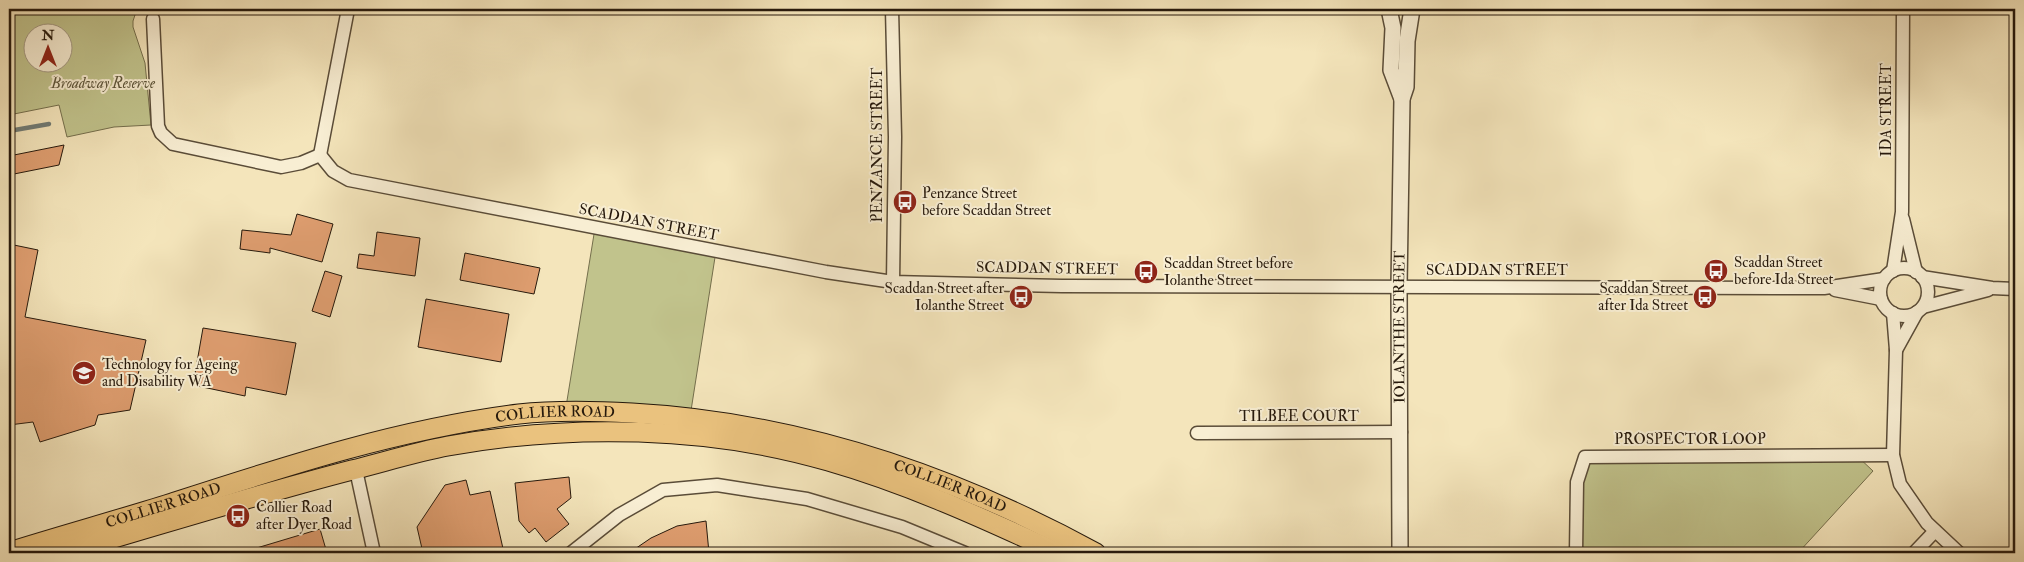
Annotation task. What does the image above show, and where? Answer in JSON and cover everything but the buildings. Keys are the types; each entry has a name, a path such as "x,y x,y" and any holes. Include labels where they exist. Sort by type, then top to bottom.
{"main road":[{"name":"COLLIER ROAD","path":"9,552 355,446 428,429 521,414 598,412 683,416 763,429 850,450 934,478 1003,506 1096,553"},
{"name":"COLLIER ROAD","path":"64,553 447,446 511,437 619,432 684,435 762,446 826,460 901,484 964,509 1058,553"}],"street":[{"path":"153,19 158,126 167,140 173,144 281,167 300,163 320,155 348,9"},
{"name":"PENZANCE STREET","path":"892,9 894,282"},
{"name":"IOLANTHE STREET","path":"1390,9 1393,28 1391,70 1402,99"},
{"path":"1396,9 1407,9"},
{"name":"IOLANTHE STREET","path":"1400,553 1399,286 1402,99 1406,87 1407,40 1412,9"},
{"name":"IDA STREET","path":"1889,275 1902,212 1903,9"},
{"name":"SCADDAN STREET","path":"320,155 333,172 349,180 826,272 894,282 1062,286 1824,288 1881,299"},
{"name":"IDA STREET","path":"1902,212 1919,275"},
{"path":"1992,288 1905,316 1893,313 1881,299 1881,286 1889,275 1901,269 1919,275 1992,288 2015,288"},
{"name":"SCADDAN STREET","path":"1824,288 1889,275"},
{"path":"1896,350 1920,310 1928,292 1919,275"},
{"path":"1893,313 1896,350 1893,455 1900,484 1935,531 1959,553"},
{"name":"TILBEE COURT","path":"1197,432 1401,432"},
{"name":"PROSPECTOR LOOP","path":"1576,553 1577,482 1585,457 1893,455"},
{"path":"356,470 374,553"},
{"path":"571,553 619,515 663,490 717,485 807,499 902,527 965,553"},
{"path":"1914,553 1935,531"}],"green space":[{"name":"Broadway Reserve","path":"9,9 137,9 133,27 145,63 151,125 114,127 67,137 59,105 9,115"},
{"path":"595,228 716,251 690,417 565,413"},
{"path":"1856,455 1873,471 1798,553 1576,553 1585,457"}],"waterway":[{"path":"9,131 49,124"}],"place":[{"name":"Penzance Street before Scaddan Street","path":"905,202"},
{"name":"Scaddan Street before Ida Street","path":"1716,271"},
{"name":"Scaddan Street before Iolanthe Street","path":"1146,272"},
{"name":"Scaddan Street after Iolanthe Street","path":"1021,297"},
{"name":"Scaddan Street after Ida Street","path":"1705,297"},
{"name":"Technology for Ageing and Disability WA","path":"84,373"},
{"name":"Collier Road after Dyer Road","path":"238,516"}]}
